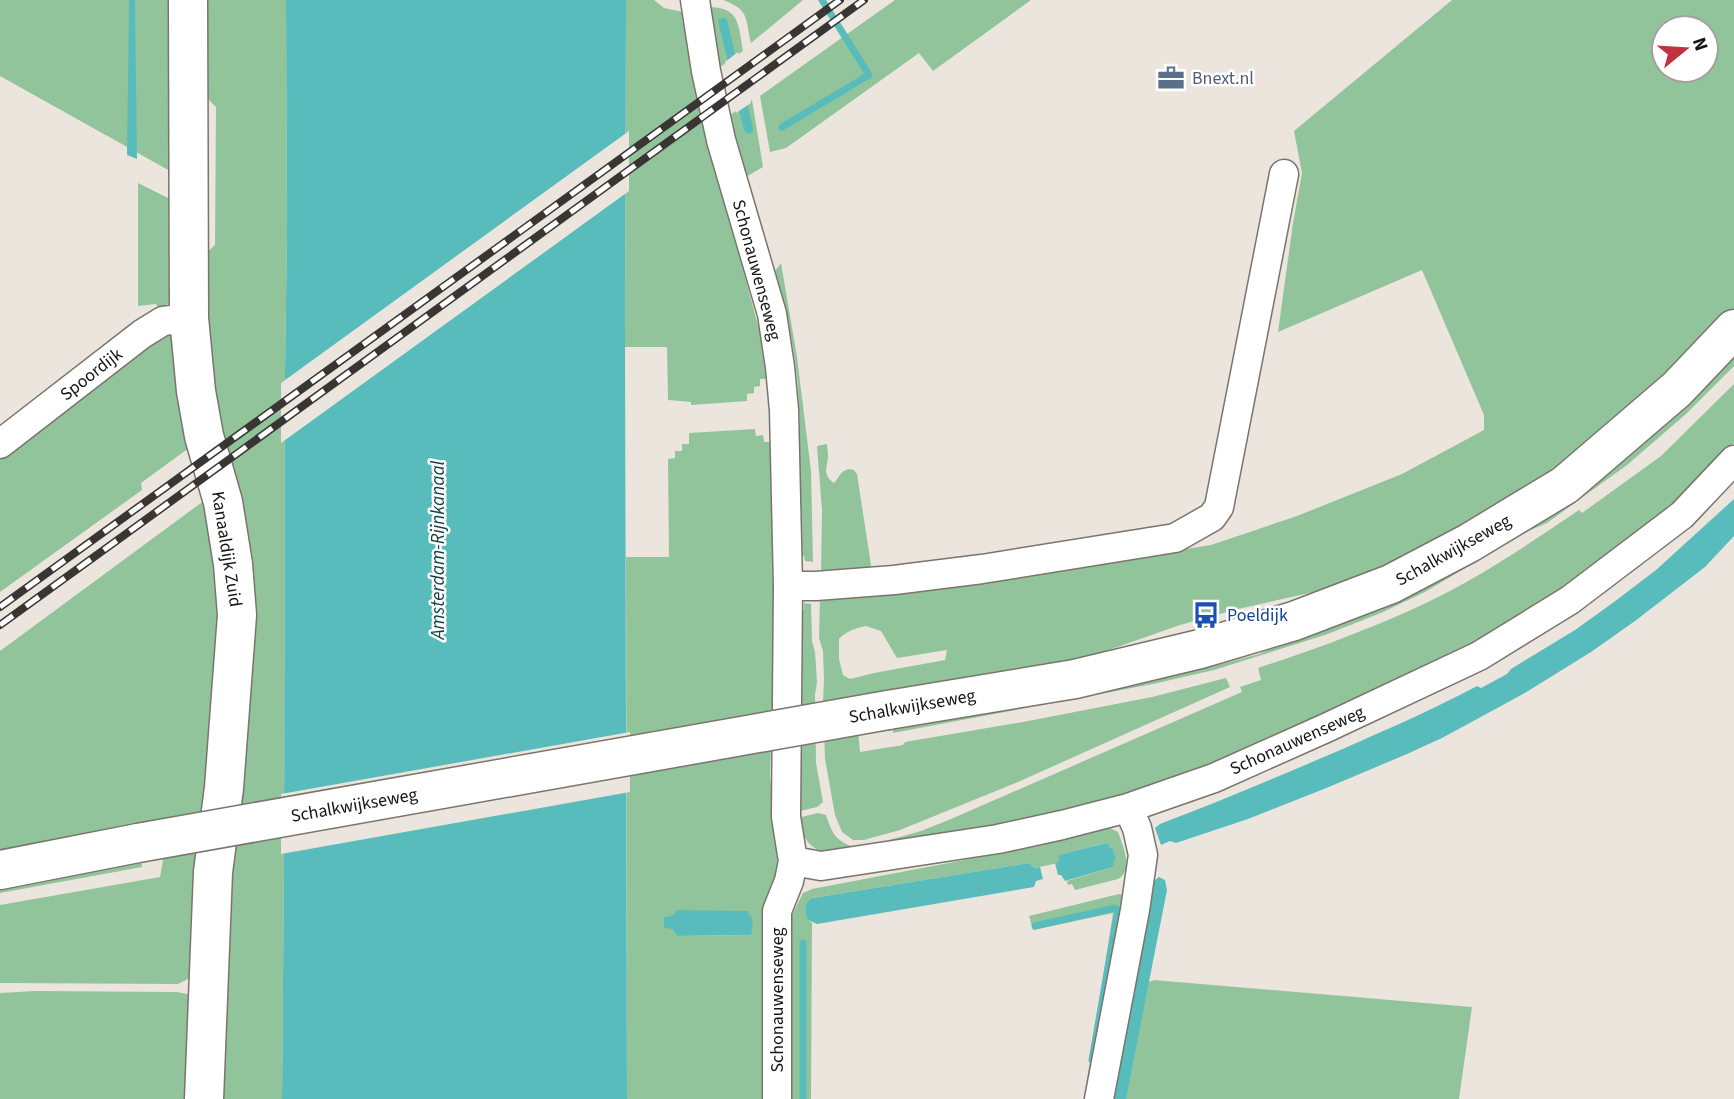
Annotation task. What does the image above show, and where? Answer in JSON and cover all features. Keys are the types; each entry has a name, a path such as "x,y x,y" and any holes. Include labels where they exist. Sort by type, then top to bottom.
{"street":[{"name":"Kanaaldijk Zuid","path":"188,0 189,318 196,391 204,436 223,502 233,564 237,615 224,788 213,872 204,1099"},
{"name":"Schonauwenseweg","path":"695,0 706,71 721,140 772,314 785,410 788,586 786,817 793,861 789,881 777,911 777,1099"},
{"path":"788,586 894,580 982,569 1175,538 1212,517 1219,507 1284,174"},
{"name":"Spoordijk","path":"0,444 142,334 163,321 189,318"},
{"name":"Schalkwijkseweg","path":"0,870 138,843 1075,679 1200,649 1294,621 1391,584 1469,543 1565,485 1676,389 1734,329"},
{"name":"Schonauwenseweg","path":"793,861 821,866 998,839 1128,808 1214,778 1479,656 1570,600 1682,515 1734,460"},
{"path":"1098,1099 1135,910 1143,855 1137,828 1128,808"}],"green space":[{"path":"0,0 177,0 179,176 0,76"},
{"path":"201,0 286,0 282,1099 214,1099 224,890 215,420 200,259 215,245 216,107 201,92"},
{"path":"626,0 654,0 664,8 683,12 708,138 760,333 766,379 760,379 760,386 754,387 754,393 747,394 747,401 691,405 691,402 668,400 667,347 625,347"},
{"path":"723,0 803,0 751,43 747,21 742,11"},
{"path":"895,0 1031,0 933,71 919,53 786,148 770,152 760,96"},
{"path":"1452,0 1734,0 1734,309 1706,341 1557,469 1495,509 1420,549 1341,586 1180,625 1083,659 855,697 860,752 1152,697 1226,678 1230,687 1018,782 900,830 864,840 853,840 842,832 835,815 825,759 823,651 819,638 820,595 1111,561 1211,545 1297,516 1402,474 1484,430 1484,415 1422,270 1278,332 1302,173 1294,131","holes":["866,626 881,631 897,658 947,650 945,660 850,679 843,675 839,659 839,639 851,630"]},
{"path":"705,7 716,7 731,13 740,32 743,51 716,70"},
{"path":"752,100 763,167 744,178 727,117"},
{"path":"138,183 180,204 182,290 160,311 156,304 138,306"},
{"path":"781,263 797,357 811,471 813,562 805,561 804,556 797,555 800,458 798,385 793,349 775,271"},
{"path":"166,333 178,339 193,445 141,483 142,490 0,592 0,452"},
{"path":"1734,350 1734,366 1686,414 1627,465 1547,523 1524,533 1425,592 1381,613 1325,635 1214,670 893,733 892,722 1214,666 1259,654 1342,618"},
{"path":"1734,384 1734,443 1678,499 1606,560 1490,636 1441,663 1200,771 1132,798 865,847 921,831 951,819 1242,692 1240,687 1261,680 1258,668 1323,646 1407,612 1467,582 1579,510 1582,513 1661,456"},
{"path":"755,429 756,436 763,435 764,442 775,442 775,598 770,775 778,869 768,1099 627,1099 626,557 669,557 668,459 675,458 675,451 682,451 682,444 689,444 689,433","holes":["675,914 750,935 677,936 669,917"]},
{"path":"827,444 826,473 830,480 834,483 841,473 849,469 857,474 871,565 866,576 821,574 822,510 817,446"},
{"path":"209,497 222,626 196,975 178,984 0,983 0,905 160,877 169,827 0,856 0,651"},
{"path":"804,603 811,604 817,682 816,763 823,802 817,807 796,812 797,610 804,610"},
{"path":"818,813 826,815 838,839 853,847 825,852 814,848 803,835 797,818"},
{"path":"1099,828 1110,828 1118,832 1126,857 1125,870 1118,879 1075,890 1067,881 1113,867 1108,844 1060,855 1058,863 1035,868 1029,863 813,898 808,920 812,923 811,1099 787,1099 788,923 803,893 812,889 1043,845"},
{"path":"141,856 142,867 0,893 0,883"},
{"path":"1119,894 1125,896 1094,1099 1084,1099 1113,913 1033,930 1029,916"},
{"path":"1154,980 1472,1007 1459,1099 1120,1099 1148,982"},
{"path":"177,992 193,998 193,1099 0,1099 0,993"}],"water":[{"path":"129,0 135,0 137,159 127,155"},
{"name":"Amsterdam-Rijnkanaal","path":"286,0 626,0 627,1099 282,1099"},
{"path":"724,17 727,20 753,128 753,132 748,134 744,131 718,20"},
{"path":"1734,499 1734,536 1705,567 1591,652 1523,694 1442,738 1324,789 1248,819 1176,843 1170,841 1161,845 1155,828 1160,824 1345,748 1507,674 1575,630 1656,570"},
{"path":"1106,843 1112,848 1116,859 1113,867 1065,881 1058,875 1055,863 1058,863 1059,855"},
{"path":"1029,863 1035,868 1040,867 1043,879 1036,881 1034,887 817,924 808,920 806,913 806,905 813,898"},
{"path":"1159,877 1165,880 1167,890 1126,1099 1110,1099 1151,887"},
{"path":"677,910 748,911 751,915 752,934 677,936 672,929 664,928 664,917"}],"pier":[{"path":"738,52 751,103 736,113 725,62"},
{"path":"629,131 629,191 281,443 281,383"},
{"path":"630,732 630,792 281,854 281,794"}],"waterway":[{"path":"782,127 869,75 822,0"},
{"path":"1035,926 1115,908 1118,910 1092,1060"},
{"path":"803,943 803,1099"}],"railway":[{"path":"0,607 840,0"},
{"path":"0,625 864,0"}],"place":[{"name":"Bnext.nl","path":"1171,78"},
{"name":"Poeldijk","path":"1206,615"}]}
